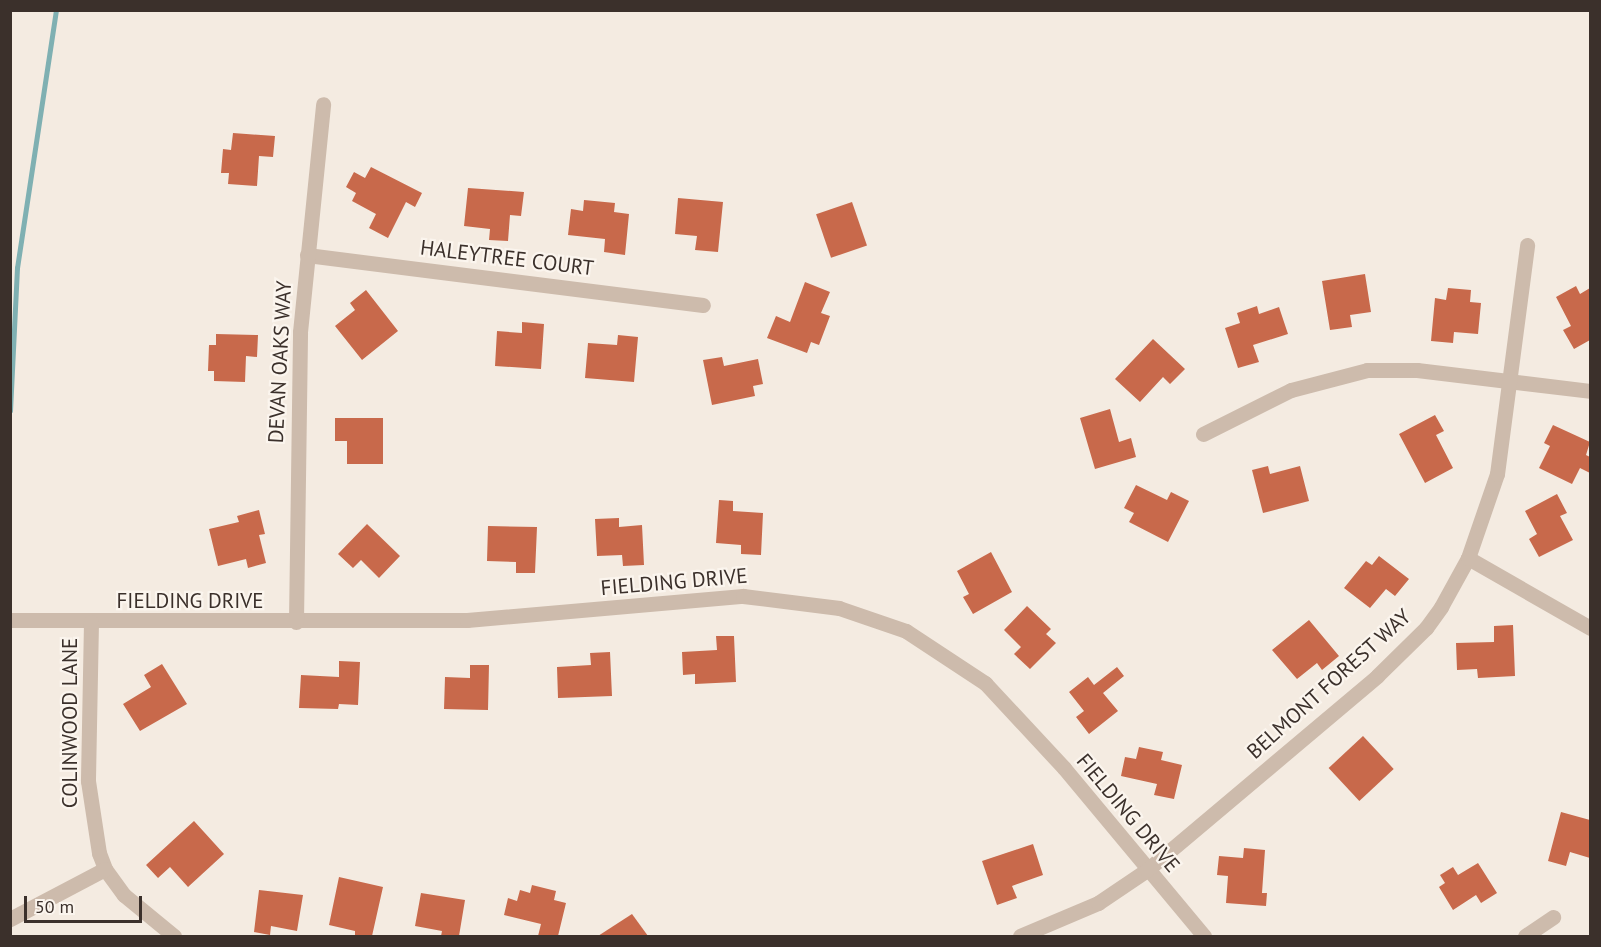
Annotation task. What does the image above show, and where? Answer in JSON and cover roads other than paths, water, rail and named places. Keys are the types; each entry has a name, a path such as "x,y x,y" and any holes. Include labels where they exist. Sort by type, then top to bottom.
{"street":[{"name":"DEVAN OAKS WAY","path":"296,622 296,443 307,255 323,104"},
{"name":"BELMONT FOREST WAY","path":"1020,936 1098,903 1147,870 1410,645 1442,607 1468,558 1497,474 1527,245"},
{"name":"HALEYTREE COURT","path":"307,255 703,305"},
{"path":"1203,434 1291,390 1346,373 1417,370 1590,391"},
{"path":"1468,558 1590,628"},
{"name":"FIELDING DRIVE","path":"10,620 296,622 527,617 743,596 799,600 871,617 932,646 985,682 1064,768 1204,936"},
{"name":"COLINWOOD LANE","path":"91,622 89,799 105,869 138,911 174,936"},
{"path":"10,919 105,869"},
{"path":"1525,936 1553,916"}],"waterway":[{"path":"10,411 17,268 56,10"}]}
